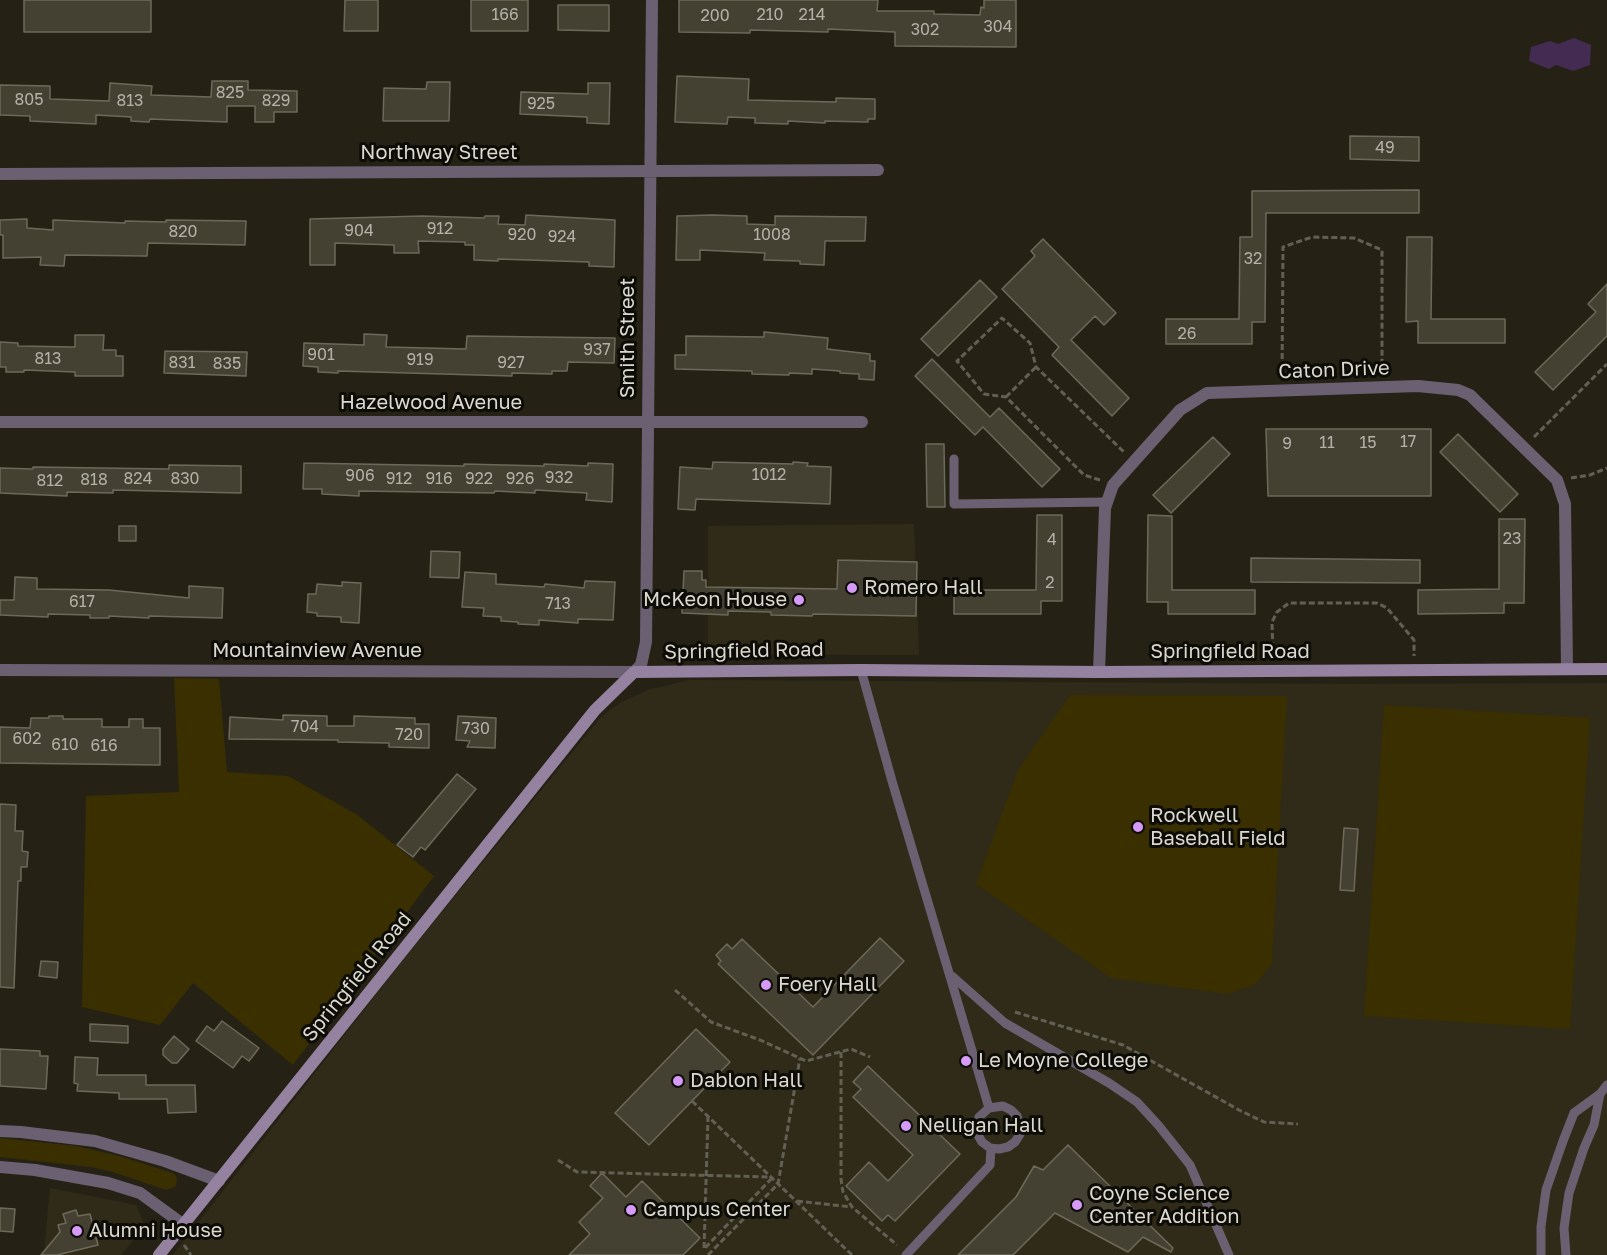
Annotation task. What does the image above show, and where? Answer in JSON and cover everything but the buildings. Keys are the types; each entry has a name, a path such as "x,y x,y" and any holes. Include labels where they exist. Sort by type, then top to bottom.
{"street":[{"name":"Smith Street","path":"634,672 641,665 646,642 652,0"},
{"name":"Northway Street","path":"0,174 878,170"},
{"name":"Caton Drive","path":"1100,672 1105,508 1113,485 1180,410 1207,393 1418,386 1458,390 1470,394 1557,480 1565,504 1567,669"},
{"name":"Hazelwood Avenue","path":"0,422 862,422"},
{"name":"Springfield Road","path":"159,1255 595,710 634,672 861,669 1100,672 1607,669"},
{"name":"Mountainview Avenue","path":"0,670 634,672"},
{"path":"0,1131 95,1141 165,1161 219,1181"},
{"path":"0,1167 34,1170 119,1187 140,1194 184,1225"}],"lane":[{"path":"954,459 954,504 1107,502"},
{"path":"861,669 989,1108"},
{"path":"950,975 1005,1023 1109,1083 1137,1102 1190,1165 1230,1255"},
{"path":"1566,1255 1564,1228 1569,1193 1607,1085"},
{"path":"1541,1255 1541,1227 1546,1190 1574,1113 1604,1094"},
{"path":"1003,1106 1017,1116 1020,1134 1008,1147 991,1148 982,1142 978,1135 979,1117 989,1108 1003,1106"},
{"path":"907,1254 990,1165 991,1148"}],"path":[{"path":"1282,391 1283,247 1311,237 1353,237 1382,250 1383,387"},
{"path":"1113,485 1084,475 1006,397 984,394 957,361 1002,318 1030,343 1036,367 1134,462"},
{"path":"1524,447 1607,364"},
{"path":"1006,397 1036,367"},
{"path":"1557,480 1590,475 1607,468"},
{"path":"1273,671 1272,622 1277,612 1288,603 1377,603 1387,608 1414,640 1414,670"},
{"path":"675,990 711,1022 760,1040 806,1061 851,1049 870,1057"},
{"path":"1005,1023 1011,1011 1123,1045 1264,1122 1298,1124"},
{"path":"841,1052 841,1179 843,1192 852,1207 907,1254"},
{"path":"708,1255 778,1184 800,1058"},
{"path":"692,1101 852,1255"},
{"path":"708,1116 704,1249 772,1178"},
{"path":"558,1160 577,1172 772,1178"},
{"path":"795,1201 852,1207"},
{"path":"842,1255 847,1250"}],"shaded area":[{"path":"1574,38 1591,45 1590,65 1573,71 1556,65 1549,69 1529,61 1531,47 1550,41 1558,44"},
{"path":"914,524 919,655 708,654 708,526"},
{"path":"174,678 219,679 227,772 288,776 356,814 434,876 293,1065 193,983 160,1025 82,1007 86,796 179,792"},
{"name":"Le Moyne College","path":"689,680 1352,684 1607,683 1607,1255 173,1255 400,964 601,717 620,703 648,690"},
{"name":"Rockwell Baseball Field","path":"1070,695 1287,696 1272,963 1256,984 1228,994 1111,978 976,884 1018,770"},
{"path":"1384,705 1590,718 1570,1029 1364,1016"},
{"path":"0,1138 76,1146 119,1156 172,1173 176,1176 177,1181 175,1187 166,1190 91,1167 0,1157"},
{"path":"50,1188 136,1205 145,1226 121,1255 40,1255 44,1252"}],"place":[{"name":"Romero Hall","path":"852,588"},
{"name":"McKeon House","path":"799,600"},
{"name":"Rockwell Baseball Field","path":"1138,827"},
{"name":"Foery Hall","path":"766,985"},
{"name":"Le Moyne College","path":"966,1061"},
{"name":"Dablon Hall","path":"678,1081"},
{"name":"Nelligan Hall","path":"906,1126"},
{"name":"Coyne Science Center Addition","path":"1077,1205"},
{"name":"Campus Center","path":"631,1210"},
{"name":"Alumni House","path":"77,1231"}]}
